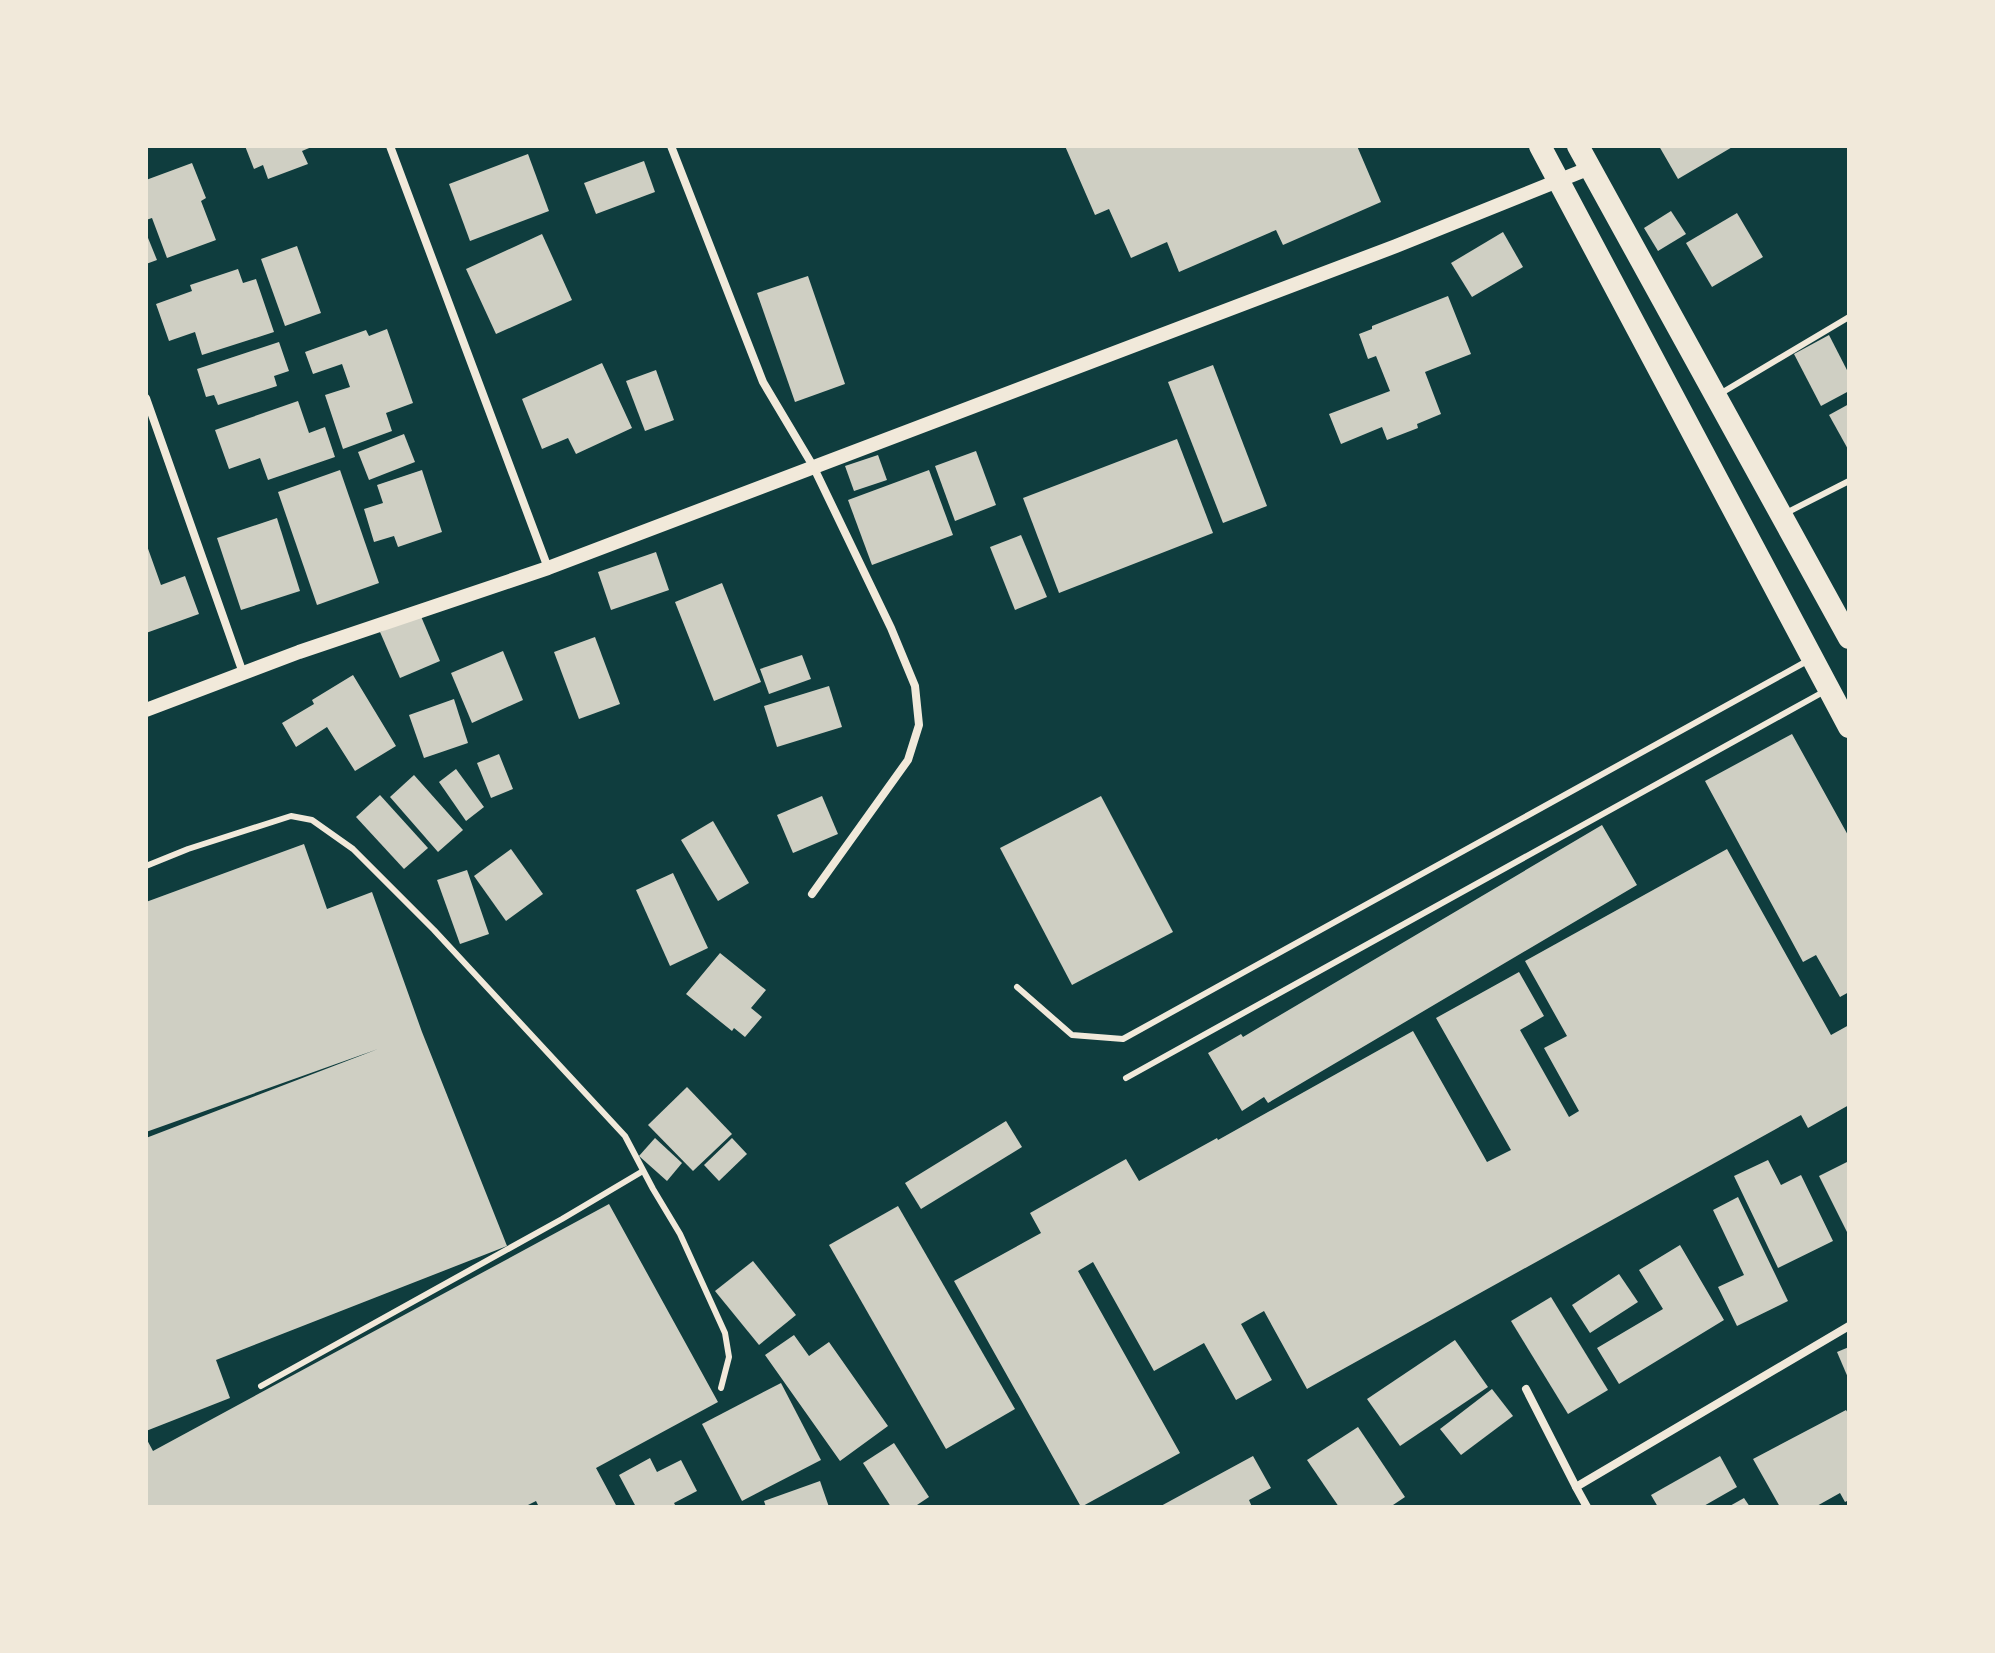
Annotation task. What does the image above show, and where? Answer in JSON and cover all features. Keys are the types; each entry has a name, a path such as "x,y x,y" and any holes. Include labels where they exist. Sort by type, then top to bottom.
{"highway":[{"path":"1540,146 1849,727"},
{"path":"1578,146 1849,636"}],"street":[{"path":"390,146 548,568"},
{"path":"671,146 763,382 813,466 891,628 915,686 919,725 908,760 812,894"},
{"path":"146,710 299,652 548,568 1381,252 1590,168"},
{"path":"146,398 243,673"},
{"path":"1576,1487 1849,1326"},
{"path":"1526,1389 1587,1507"}],"lane":[{"path":"1717,396 1849,317"},
{"path":"1783,515 1849,481"},
{"path":"1017,987 1072,1035 1123,1039 1812,658"},
{"path":"1126,1078 1828,690"},
{"path":"146,866 291,816 312,820 353,849 434,930 625,1136 680,1234 725,1333 729,1357 721,1388"},
{"path":"261,1386 643,1171"}],"building":[{"path":"245,146 314,146 302,151 308,164 268,179 263,165 254,169"},
{"path":"1065,146 1357,146 1381,202 1283,245 1276,230 1179,272 1167,242 1131,258 1109,209 1095,215"},
{"path":"1659,146 1734,146 1678,179"},
{"path":"528,154 549,211 470,241 449,184"},
{"path":"644,161 655,192 596,214 584,183"},
{"path":"192,163 206,198 201,201 216,240 167,258 152,218 146,220 146,180"},
{"path":"1671,211 1686,234 1658,251 1644,228"},
{"path":"1737,213 1763,257 1712,287 1686,243"},
{"path":"1503,232 1523,267 1472,297 1451,263"},
{"path":"146,233 157,260 146,264"},
{"path":"542,234 572,300 496,334 466,269"},
{"path":"297,246 321,313 285,326 261,259"},
{"path":"238,269 243,283 256,279 274,332 202,355 195,332 169,341 156,304 192,291 190,285"},
{"path":"808,276 845,384 795,402 757,293"},
{"path":"1448,296 1471,354 1425,372 1441,414 1417,424 1418,428 1387,440 1382,427 1341,444 1329,414 1390,391 1376,356 1368,359 1359,334"},
{"path":"387,329 413,403 386,413 392,431 343,449 325,395 350,387 342,364 313,374 305,352 366,330 369,336"},
{"path":"1829,335 1849,374 1849,391 1821,406 1794,354"},
{"path":"279,342 289,371 274,376 277,386 218,405 214,395 206,397 197,369"},
{"path":"602,363 632,428 576,454 568,438 542,449 522,399"},
{"path":"1213,365 1267,506 1223,523 1168,382"},
{"path":"656,370 674,420 645,431 626,381"},
{"path":"298,401 309,433 325,427 335,457 268,480 260,458 229,469 215,430"},
{"path":"1849,404 1849,451 1829,415"},
{"path":"404,434 415,462 369,480 358,452"},
{"path":"1177,439 1213,533 1059,593 1023,498"},
{"path":"976,451 996,505 955,521 935,466"},
{"path":"878,455 887,480 854,491 845,466"},
{"path":"340,470 379,583 317,605 278,492"},
{"path":"422,470 442,532 398,547 394,536 374,542 364,509 383,503 377,485"},
{"path":"929,470 953,535 872,565 848,500"},
{"path":"277,518 300,591 241,610 217,538"},
{"path":"1021,535 1047,597 1015,610 990,547"},
{"path":"146,543 161,585 185,576 199,614 146,633"},
{"path":"656,552 669,590 611,610 598,572"},
{"path":"722,583 761,682 714,701 675,602"},
{"path":"420,614 440,661 400,678 380,632"},
{"path":"595,637 620,704 579,719 554,652"},
{"path":"503,651 523,700 472,723 451,673"},
{"path":"802,655 811,679 769,694 760,669"},
{"path":"353,675 396,746 355,771 327,727 296,747 282,723"},
{"path":"829,686 842,727 777,747 764,706"},
{"path":"454,699 468,743 424,758 409,715"},
{"path":"1792,734 1849,837 1849,992 1840,997 1816,955 1803,962 1705,781"},
{"path":"499,754 513,789 491,798 477,763"},
{"path":"456,769 484,807 466,821 439,782"},
{"path":"414,775 463,830 438,852 390,797"},
{"path":"380,795 428,848 404,869 356,817"},
{"path":"822,796 838,834 793,853 777,815"},
{"path":"1101,796 1173,932 1072,985 1000,848"},
{"path":"713,821 749,883 718,901 681,840"},
{"path":"1602,825 1637,885 1268,1103 1264,1097 1242,1111 1208,1053 1241,1034 1243,1037"},
{"path":"304,844 327,909 372,892 422,1032 507,1246 216,1360 230,1398 146,1431 146,1138 378,1049 146,1132 146,902"},
{"path":"511,849 543,894 506,921 474,876"},
{"path":"1727,849 1831,1035 1849,1025 1849,1105 1808,1128 1801,1115 1307,1389 1264,1311 1241,1324 1272,1380 1236,1400 1204,1343 1154,1371 1093,1262 1078,1271 1180,1453 1081,1507 954,1281 1041,1233 1030,1213 1126,1159 1139,1181 1413,1031 1487,1162 1511,1150 1436,1018 1519,972 1544,1016 1520,1030 1569,1117 1579,1111 1544,1048 1567,1036 1525,961"},
{"path":"467,870 489,934 460,944 437,880"},
{"path":"673,873 708,948 670,966 636,890"},
{"path":"720,953 766,990 751,1008 762,1017 745,1037 734,1028 732,1031 686,994"},
{"path":"687,1087 732,1134 693,1171 648,1125"},
{"path":"1006,1121 1022,1147 921,1209 905,1183"},
{"path":"655,1138 682,1163 667,1181 639,1156"},
{"path":"732,1138 747,1154 719,1181 704,1165"},
{"path":"1768,1160 1781,1185 1801,1175 1833,1241 1778,1268 1734,1176"},
{"path":"1849,1161 1849,1236 1819,1176"},
{"path":"1738,1197 1788,1301 1737,1326 1718,1287 1744,1275 1713,1210"},
{"path":"609,1204 718,1402 596,1468 617,1507 539,1507 536,1501 524,1507 146,1507 146,1438 153,1451"},
{"path":"898,1206 1015,1409 946,1449 829,1245"},
{"path":"1680,1245 1724,1320 1619,1384 1597,1348 1663,1309 1639,1270"},
{"path":"753,1261 796,1315 759,1345 715,1291"},
{"path":"1619,1274 1638,1302 1590,1333 1572,1305"},
{"path":"1551,1297 1608,1390 1568,1414 1511,1321"},
{"path":"794,1335 809,1356 829,1342 888,1426 840,1461 765,1355"},
{"path":"1455,1340 1488,1387 1400,1446 1367,1399"},
{"path":"1849,1347 1849,1380 1837,1352"},
{"path":"781,1383 821,1460 742,1501 702,1424"},
{"path":"1492,1389 1513,1416 1461,1455 1440,1429"},
{"path":"1846,1410 1849,1415 1849,1500 1845,1502 1840,1493 1815,1507 1780,1507 1753,1459"},
{"path":"1358,1427 1405,1497 1390,1507 1339,1507 1307,1460"},
{"path":"894,1443 929,1497 914,1507 891,1507 863,1463"},
{"path":"1253,1456 1271,1488 1249,1500 1252,1507 1159,1507"},
{"path":"1720,1456 1737,1487 1702,1507 1658,1507 1651,1495"},
{"path":"650,1458 657,1472 681,1460 697,1491 674,1503 676,1507 636,1507 619,1475"},
{"path":"820,1481 829,1507 766,1507 764,1501"},
{"path":"1744,1498 1750,1507 1728,1507"}]}
